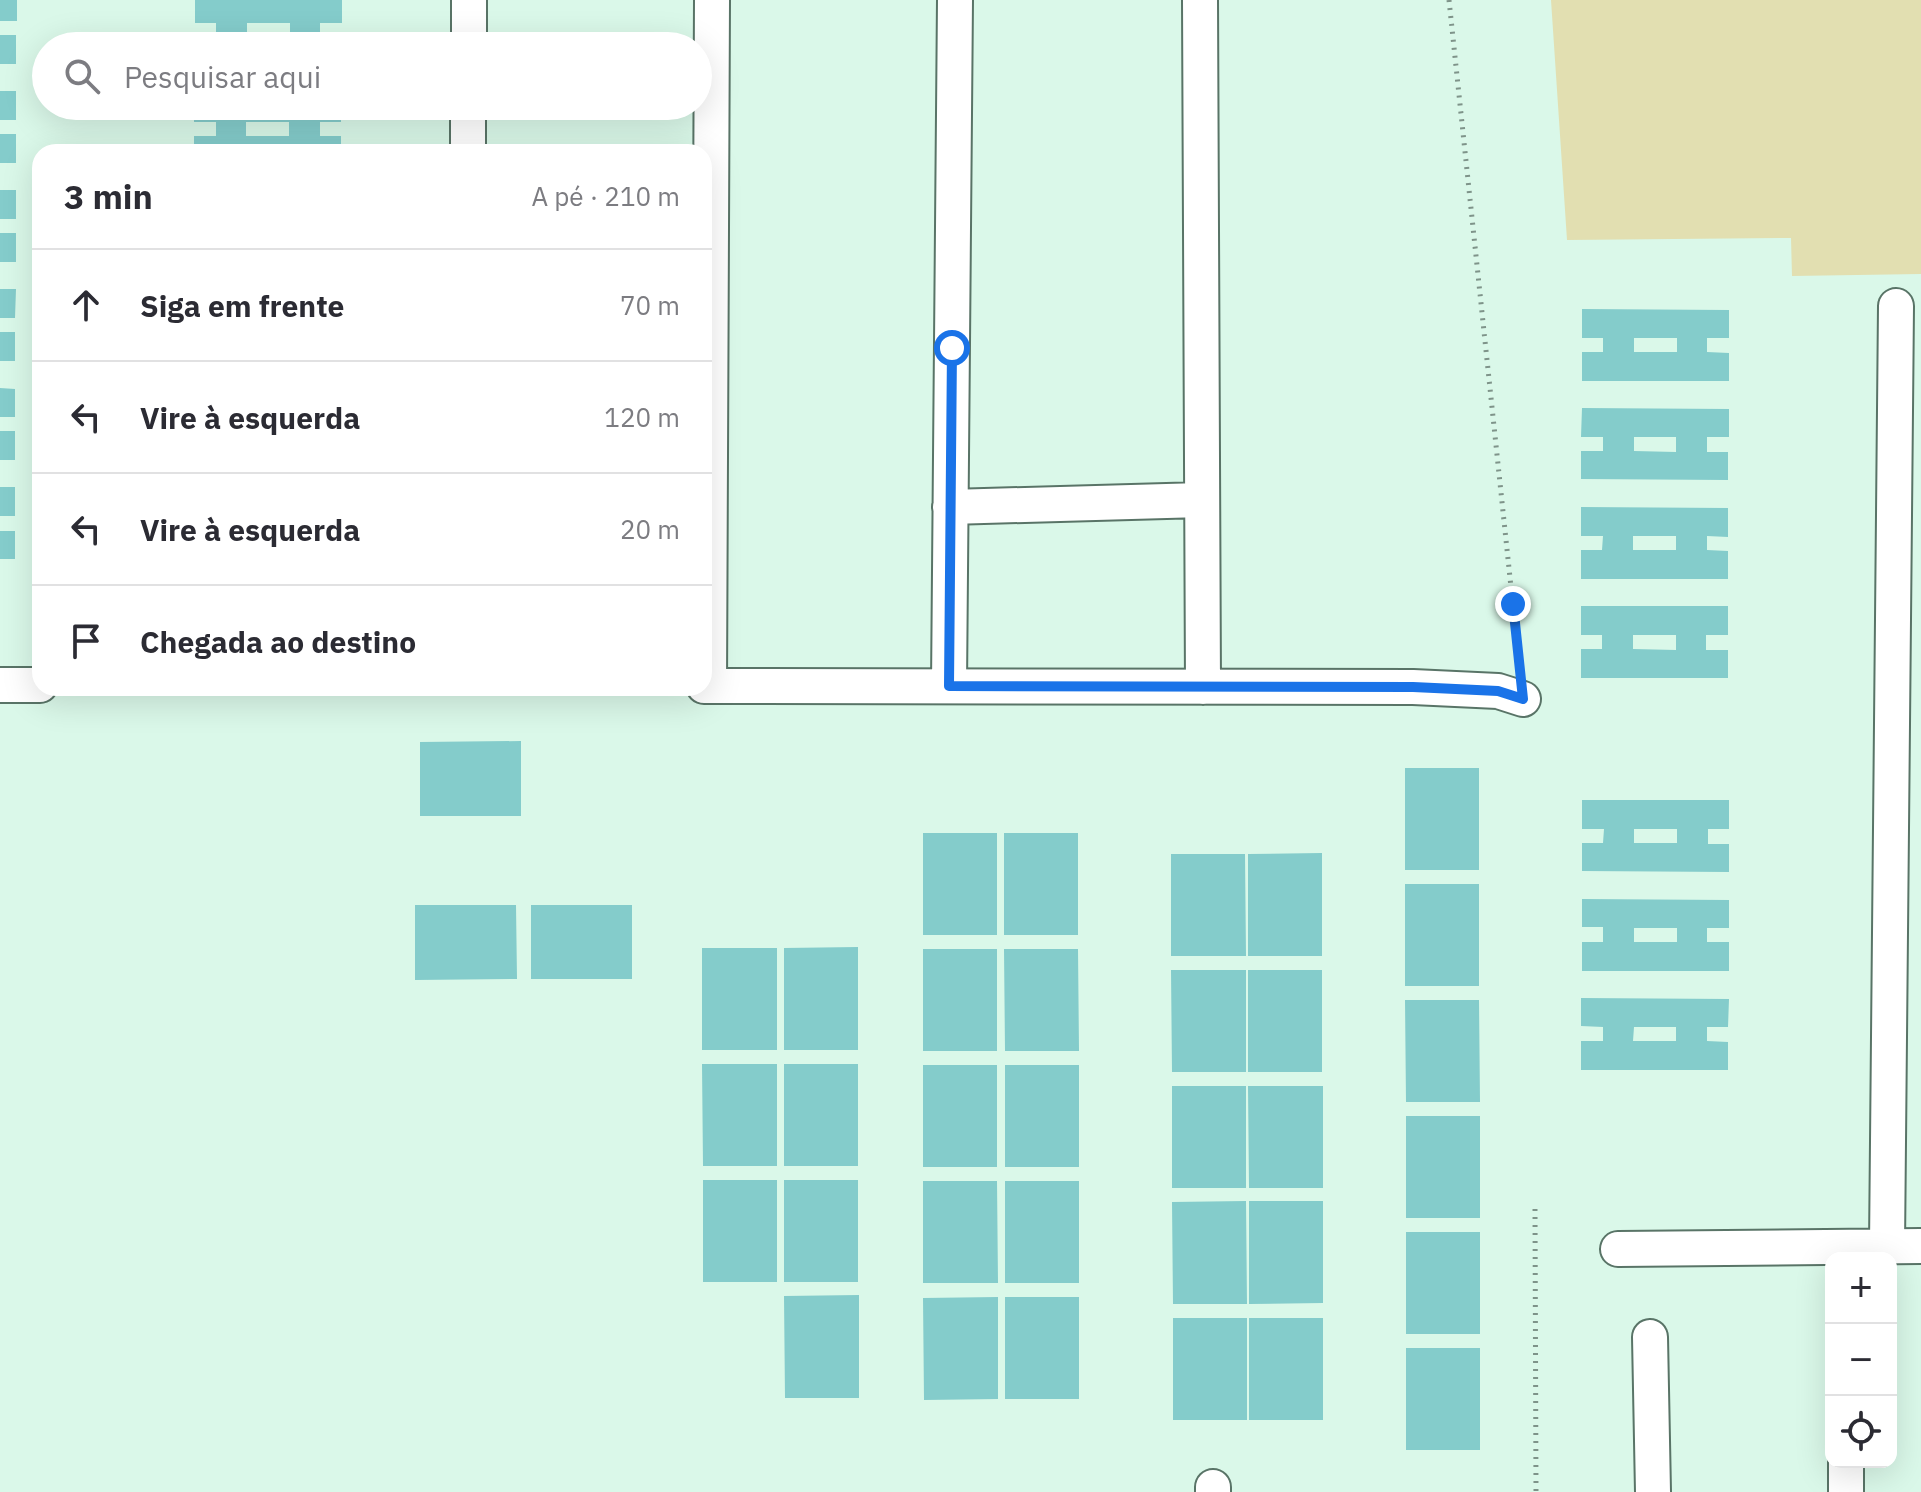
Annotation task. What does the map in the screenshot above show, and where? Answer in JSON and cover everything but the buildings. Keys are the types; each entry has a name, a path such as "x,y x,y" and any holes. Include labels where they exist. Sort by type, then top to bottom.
{"street":[{"path":"469,0 469,32"},
{"path":"712,0 712,32"},
{"path":"949,686 955,0"},
{"path":"1200,0 1203,687"},
{"path":"468,120 468,144"},
{"path":"711,120 711,144"},
{"path":"1887,1246 1896,306"},
{"path":"950,507 1202,500"},
{"path":"0,685 32,685"},
{"path":"712,686 1413,687 1498,691 1523,699"},
{"path":"1618,1249 1921,1246"},
{"path":"1650,1337 1653,1492"},
{"path":"1846,1468 1846,1492"}],"path":[{"path":"1449,0 1523,699"},
{"path":"1535,1209 1536,1492"}],"shaded area":[{"path":"1551,0 1921,0 1921,274 1792,276 1791,238 1567,240"}],"route":[{"path":"952,348 949,686 1413,687 1498,691 1523,699 1513,604"}]}
